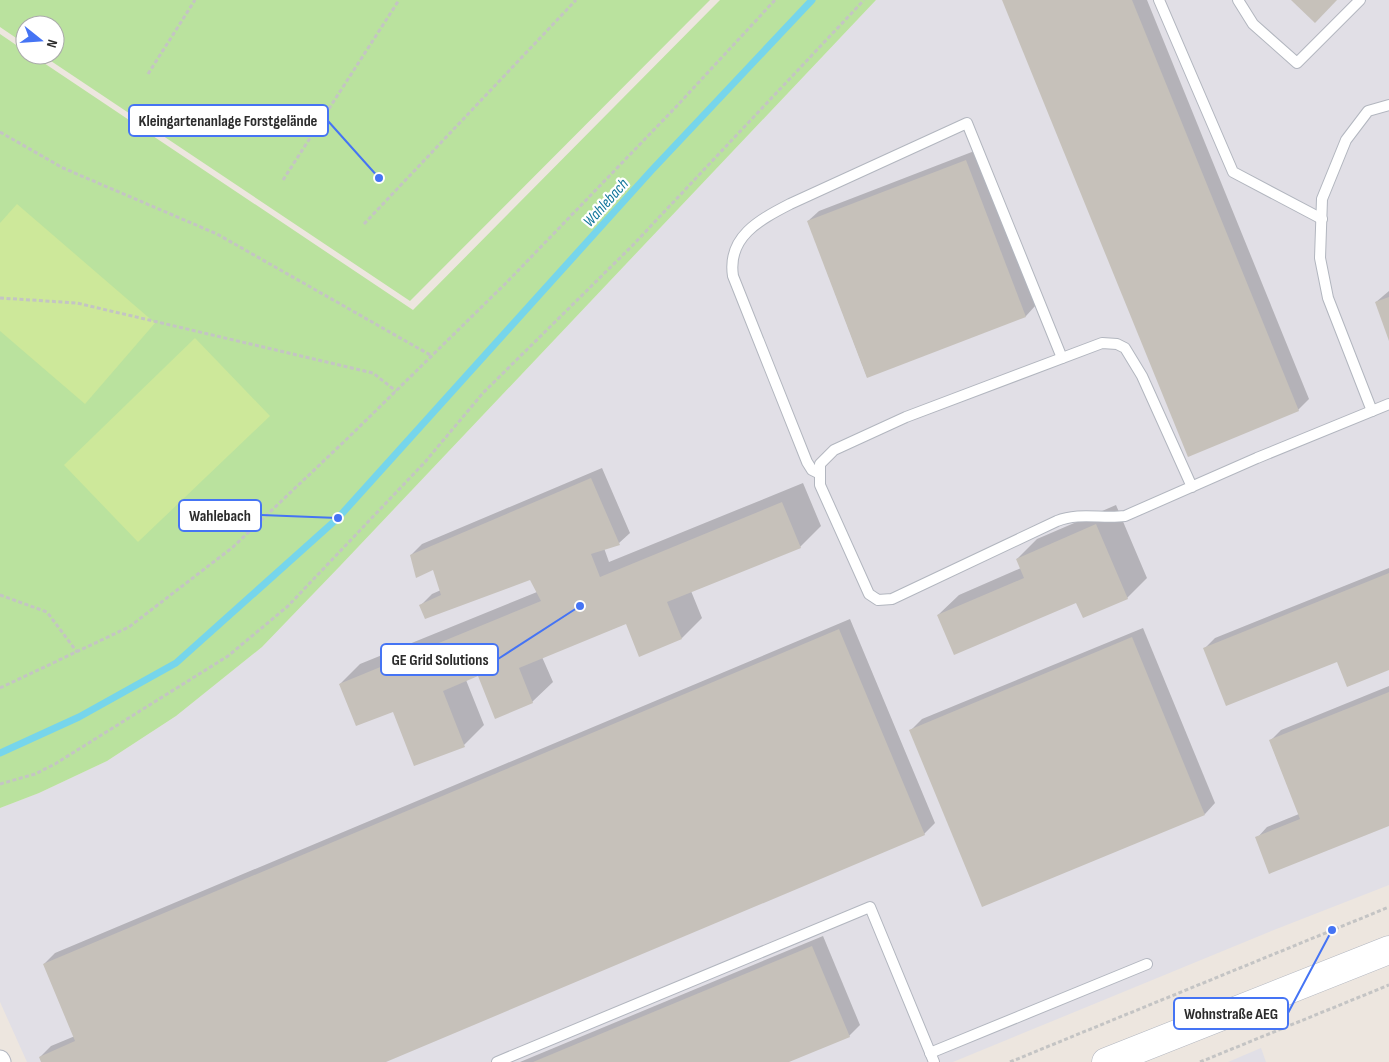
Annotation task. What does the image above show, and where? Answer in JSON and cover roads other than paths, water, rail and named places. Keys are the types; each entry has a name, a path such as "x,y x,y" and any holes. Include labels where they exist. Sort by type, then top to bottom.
{"main road":[{"path":"1106,1062 1389,950"}],"lane":[{"path":"1159,0 1233,172 1322,219"},
{"path":"1238,0 1253,24 1297,63 1360,0"},
{"path":"1372,411 1328,298 1320,258 1322,199 1346,140 1368,111 1389,105"},
{"path":"820,474 812,470 807,462 733,276 731,264 734,251 743,235 768,215 790,204 967,123 1062,358"},
{"path":"1192,487 1142,376 1126,348 1117,344 1102,343 906,417 834,450 820,464 820,485 869,594 878,600 892,599 1070,516 1110,518 1125,516 1389,404"},
{"path":"497,1062 870,906 932,1058 1147,964"}],"waterway":[{"name":"Wahlebach","path":"0,753 79,717 176,663 338,518 651,171 812,0"}],"place":[{"name":"Kleingartenanlage Forstgelände","path":"379,178"},
{"name":"Wahlebach","path":"338,518"},
{"name":"GE Grid Solutions","path":"580,606"},
{"name":"Wohnstraße AEG","path":"1332,930"}]}
